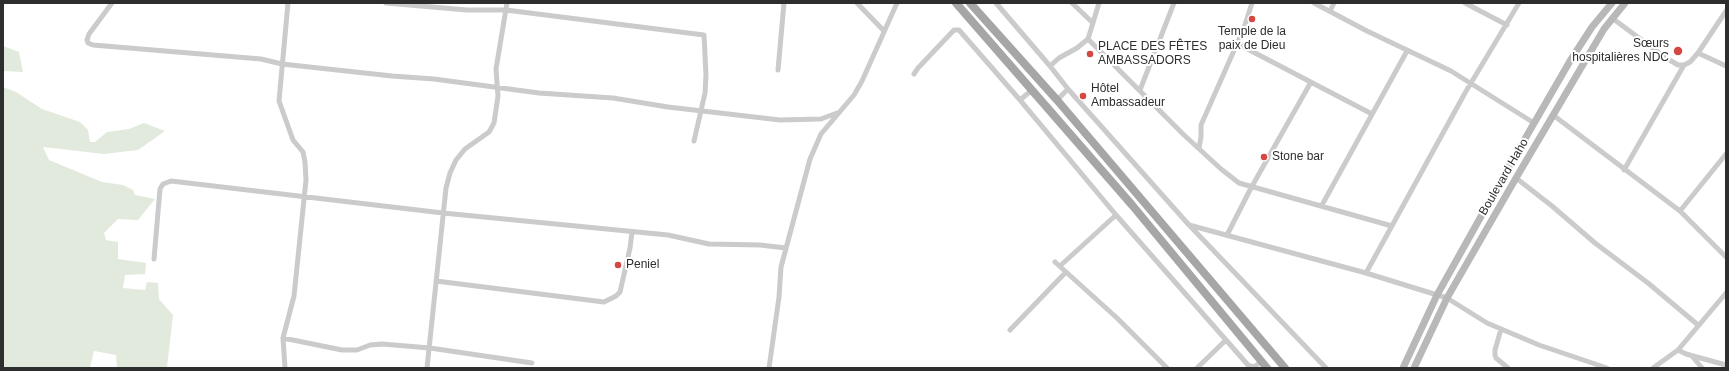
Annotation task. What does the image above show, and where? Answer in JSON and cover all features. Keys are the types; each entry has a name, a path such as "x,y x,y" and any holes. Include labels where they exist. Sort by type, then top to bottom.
{"main road":[{"path":"956,3 1132,206 1267,368"},
{"path":"970,3 1057,100 1285,368"},
{"name":"Boulevard Haho","path":"1403,368 1437,295 1534,123 1570,61 1592,27 1612,3"},
{"name":"Boulevard Haho","path":"1414,368 1447,298 1552,115 1612,18 1625,3"},
{"path":"1422,327 1431,330"}],"street":[{"path":"112,3 90,34 87,40 88,43 93,45 261,59 282,64 497,86 539,92 613,98 668,107 787,120 820,119 837,113"},
{"path":"285,368 283,338 294,296 305,196 305,162 303,152 293,140 279,101 288,3"},
{"path":"386,3 467,10 506,10 704,35 706,75 702,110 694,141"},
{"path":"427,368 446,188 450,173 456,160 465,149 489,132 494,123 497,105 496,69 507,3"},
{"path":"778,70 784,3"},
{"path":"857,3 884,32"},
{"path":"769,368 779,297 781,267 804,179 815,145 821,134 837,113 854,95 862,81 897,3"},
{"path":"996,3 1068,89 1189,225 1326,368"},
{"path":"1072,3 1093,23"},
{"path":"1050,66 1059,58 1077,48 1088,39 1098,3"},
{"path":"1140,90 1174,3"},
{"path":"1199,148 1201,124 1244,28 1252,3"},
{"path":"1314,3 1472,83 1534,123"},
{"path":"1330,11 1334,3"},
{"path":"1465,3 1507,25"},
{"path":"1366,273 1472,83 1519,3"},
{"path":"1612,18 1666,58 1678,65 1684,65 1690,62 1698,53 1726,11"},
{"path":"914,74 956,29 1020,100 1116,215 1226,340 1252,367 1261,362"},
{"path":"1088,39 1199,148 1239,183 1251,188 1322,205 1392,226"},
{"path":"1236,43 1372,114"},
{"path":"1322,205 1407,51"},
{"path":"1698,53 1726,66"},
{"path":"1624,170 1684,65"},
{"path":"1227,235 1251,188 1311,82"},
{"path":"1057,100 1068,89"},
{"path":"1020,100 1032,90"},
{"path":"1552,115 1680,211 1726,256"},
{"path":"1680,211 1726,154"},
{"path":"1516,178 1552,206 1590,239 1648,283 1698,325"},
{"path":"154,259 160,189 163,184 171,181 443,213 668,235 709,244 760,245 786,248"},
{"path":"1060,266 1116,215"},
{"path":"1189,225 1366,273 1447,298 1487,323 1539,345 1607,368"},
{"path":"436,281 604,302 616,296 620,292 632,232"},
{"path":"1055,262 1117,318 1167,368"},
{"path":"1010,330 1066,272"},
{"path":"1653,368 1678,350 1726,293"},
{"path":"1501,329 1495,355 1496,358 1508,368"},
{"path":"283,338 342,350 356,350 370,344 382,344 430,348 532,363"},
{"path":"1196,368 1226,340"},
{"path":"1678,350 1691,356 1726,365"},
{"path":"1691,356 1702,368"}],"shaded area":[{"path":"3,46 19,52 23,72 3,71"},
{"path":"3,87 16,92 42,109 80,122 88,130 90,142 95,142 107,132 129,129 144,123 165,131 138,150 104,154 43,147 49,160 102,182 123,185 133,190 135,195 155,199 138,220 118,219 104,233 106,240 118,242 118,259 146,263 145,274 125,275 123,288 145,290 147,282 158,283 159,299 173,315 167,368 117,368 116,355 94,351 90,368 3,368"}],"place":[{"name":"Temple de la paix de Dieu","path":"1252,19"},
{"name":"Sœurs hospitalières NDC","path":"1678,51"},
{"name":"PLACE DES FÊTES AMBASSADORS","path":"1090,54"},
{"name":"Hôtel Ambassadeur","path":"1083,96"},
{"name":"Stone bar","path":"1264,157"},
{"name":"Peniel","path":"618,265"}]}
